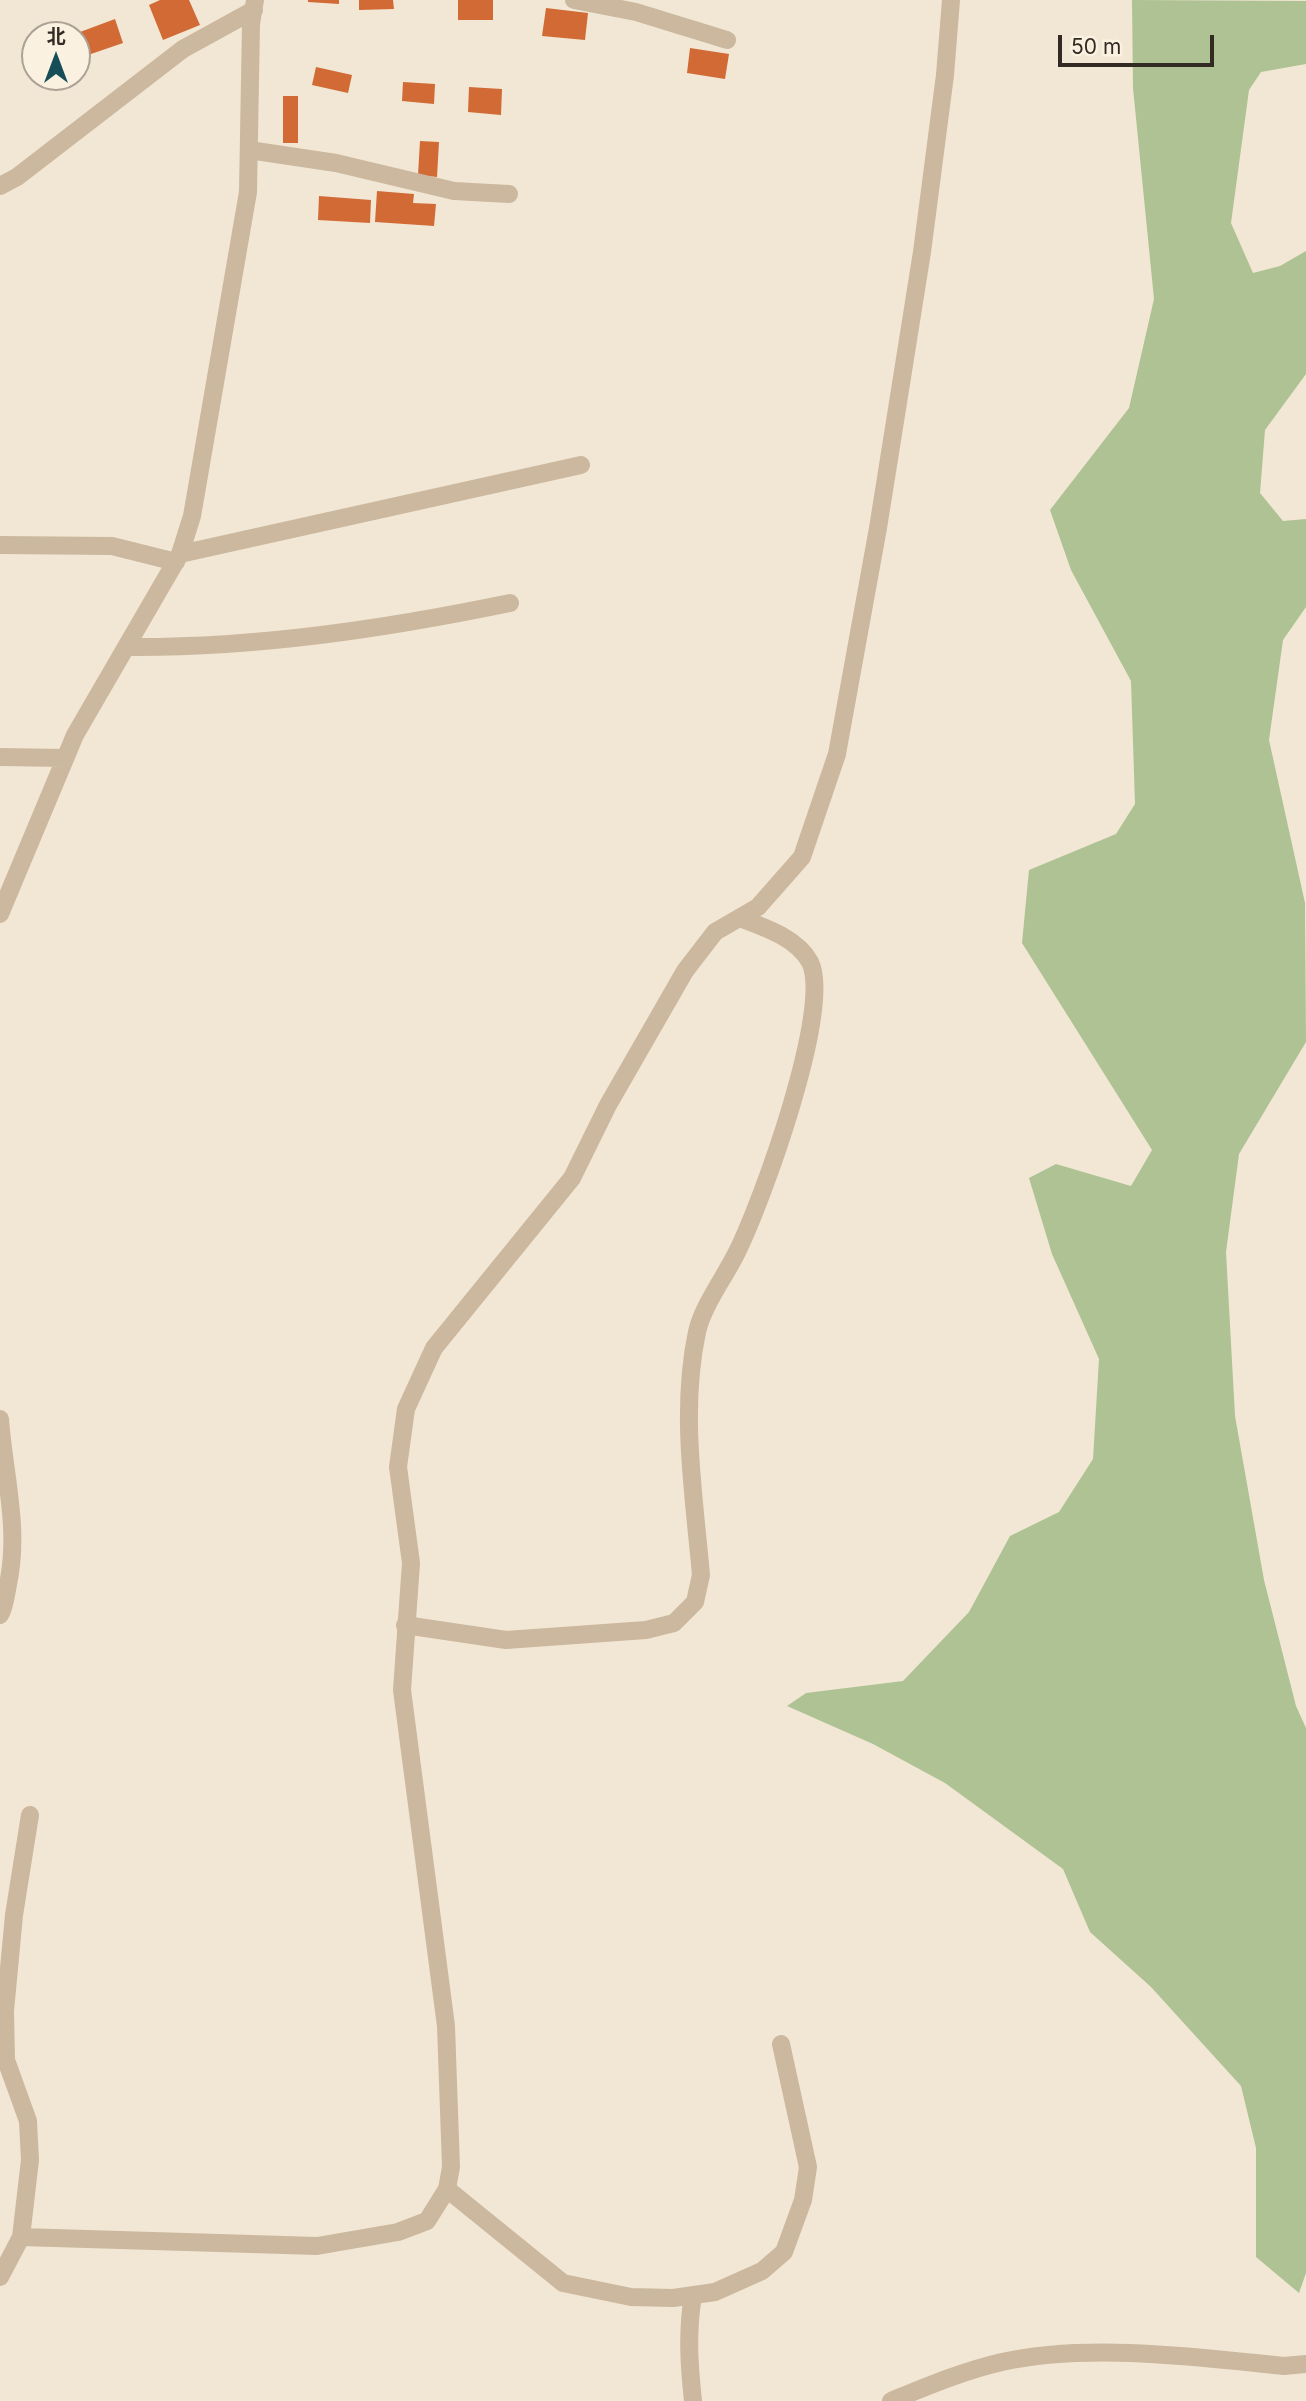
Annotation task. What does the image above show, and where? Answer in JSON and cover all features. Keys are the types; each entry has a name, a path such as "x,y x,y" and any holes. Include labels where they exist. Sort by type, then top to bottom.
{"street":[{"path":"575,0 636,12 727,40"},
{"path":"21,2237 317,2246 398,2232 427,2221 447,2189 451,2167 446,2026 402,1690 411,1563 398,1467 406,1409 434,1348 572,1178 608,1105 685,971 715,932 758,907 802,857 837,754 922,252 945,75 951,0"},
{"path":"0,914 65,758 178,558 192,516 248,192 255,5"},
{"path":"0,186 17,177 183,49 255,5"},
{"path":"249,150 336,163 454,191 509,194"},
{"path":"0,545 111,546 178,558 581,465"},
{"path":"127,647 170,648 319,636 510,603"},
{"path":"0,757 65,758"},
{"path":"405,1625 506,1640 568,1637 646,1630 674,1623 695,1602 701,1575 688,1380 698,1328 738,1250 762,1191 810,1036 814,996 810,964 796,945 764,926 740,918"},
{"path":"0,1419 5,1475 13,1510 15,1555 0,1615"},
{"path":"0,2277 21,2237 30,2160 28,2121 6,2060 5,2011 14,1915 30,1815"},
{"path":"447,2189 563,2283 631,2297 715,2292 762,2271 784,2252 803,2200 808,2167 781,2044"},
{"path":"693,2295 688,2350 693,2401"},
{"path":"891,2401 950,2376 1004,2362 1060,2356 1138,2353 1284,2366 1306,2364"}],"green space":[{"path":"1132,0 1306,1 1306,64 1261,72 1249,90 1231,223 1253,273 1280,266 1306,251 1306,374 1265,430 1260,493 1283,521 1306,519 1306,607 1283,640 1269,740 1305,903 1306,1042 1239,1154 1226,1252 1235,1416 1264,1580 1296,1706 1306,1728 1306,2273 1299,2293 1256,2257 1256,2148 1241,2086 1151,1987 1090,1932 1063,1869 945,1783 873,1744 787,1706 806,1693 903,1681 969,1612 1010,1536 1059,1512 1093,1459 1099,1359 1052,1254 1029,1178 1056,1164 1131,1186 1152,1150 1022,943 1029,870 1116,834 1135,804 1131,681 1071,570 1050,510 1129,408 1154,299 1133,88"}],"building":[{"path":"160,0 189,0 200,25 163,40 149,5"},
{"path":"339,0 339,4 308,2"},
{"path":"359,0 393,0 394,9 359,10"},
{"path":"458,0 493,0 493,20 458,20"},
{"path":"546,8 588,13 585,40 542,36"},
{"path":"115,19 123,43 91,54 91,28"},
{"path":"690,48 729,54 725,79 687,73"},
{"path":"316,67 352,75 348,93 312,85"},
{"path":"403,82 435,84 434,104 402,101"},
{"path":"469,87 502,89 501,115 468,112"},
{"path":"283,96 298,96 298,143 283,143"},
{"path":"420,141 439,142 437,177 418,175"},
{"path":"377,191 414,194 413,203 436,204 434,226 375,222"},
{"path":"319,196 371,200 370,223 318,220"}]}
